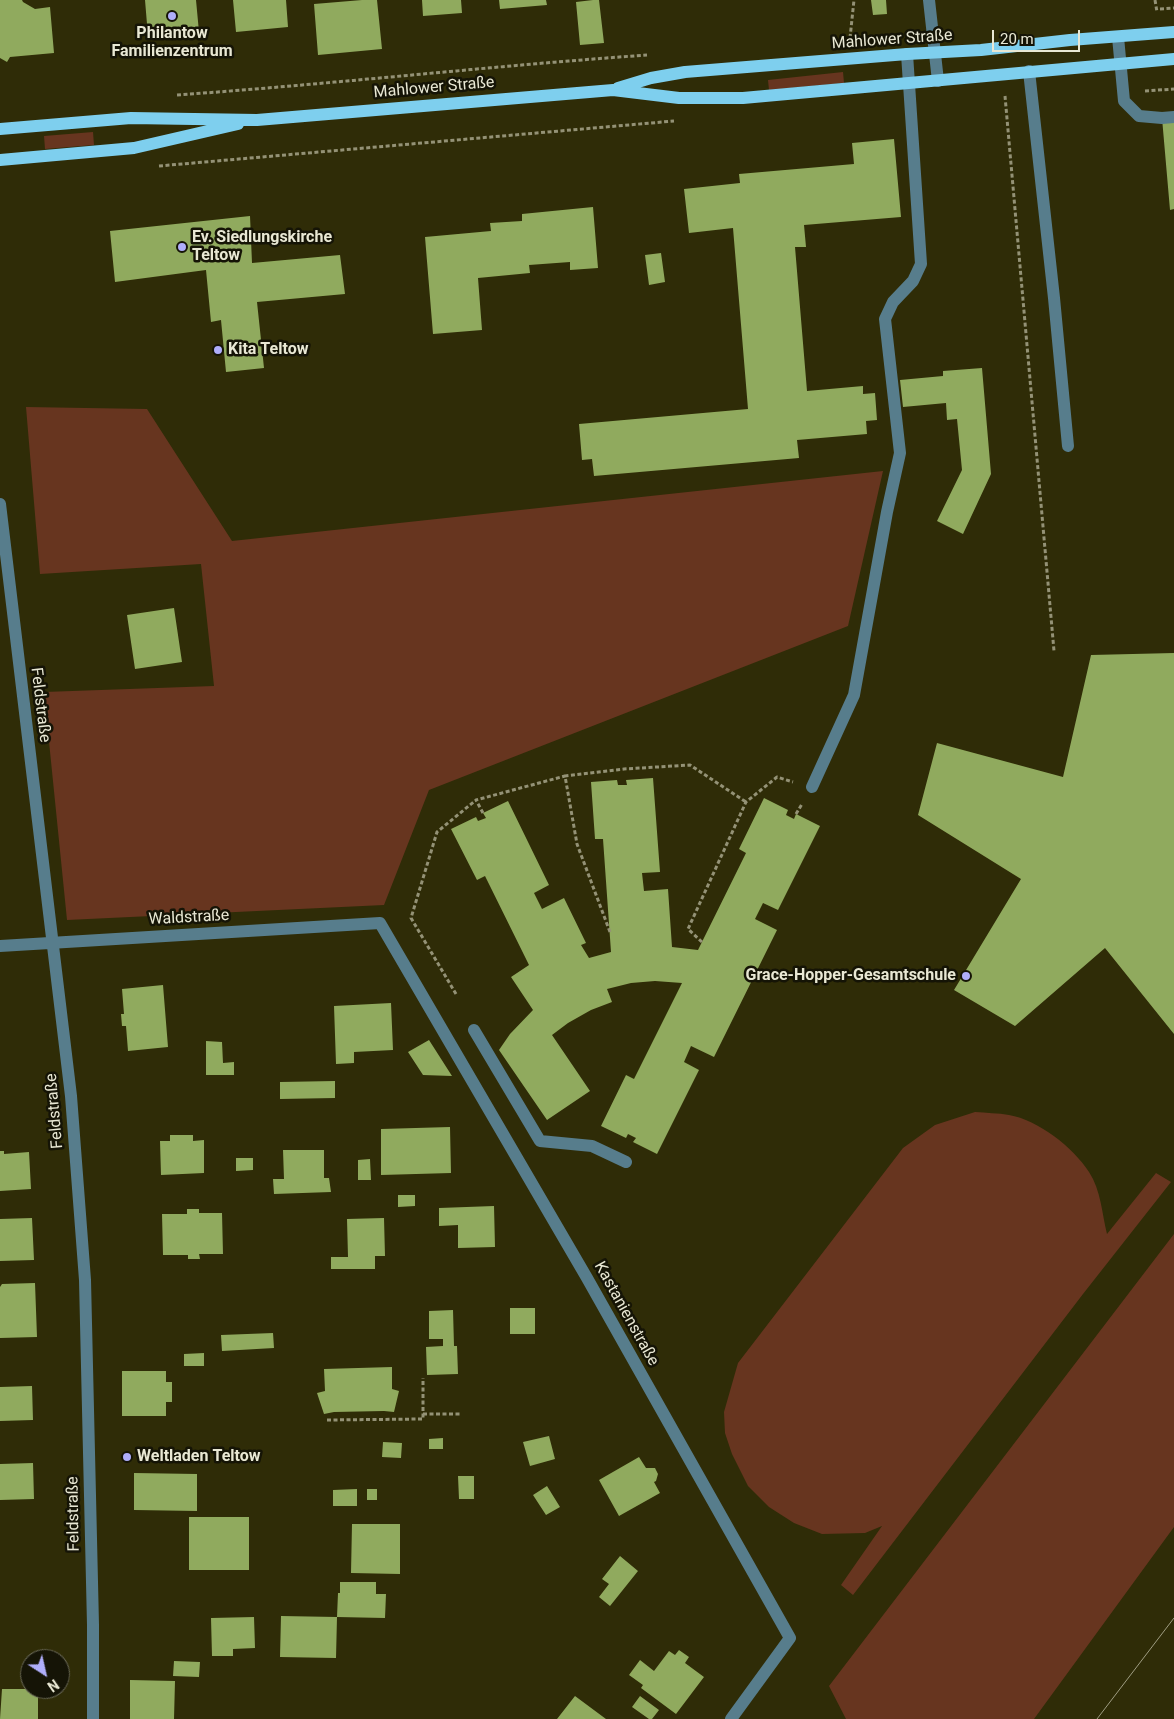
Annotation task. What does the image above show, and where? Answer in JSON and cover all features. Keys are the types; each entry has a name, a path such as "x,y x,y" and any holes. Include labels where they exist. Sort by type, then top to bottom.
{"main road":[{"name":"Mahlower Straße","path":"613,90 651,78 685,72 981,50 1070,40 1174,32"},
{"name":"Mahlower Straße","path":"0,129 131,118 257,120 613,90 679,98 743,98 1174,59"},
{"name":"Mahlower Straße","path":"0,160 134,148 257,120"}],"street":[{"path":"929,0 938,81"},
{"path":"1118,37 1124,101 1139,116 1174,118"},
{"path":"812,787 854,695 887,512 900,453 884,319 893,302 913,280 921,264 907,54"},
{"path":"1029,71 1068,446"},
{"name":"Feldstraße","path":"0,504 71,1096 85,1280 93,1625 92,1719"},
{"name":"Waldstraße","path":"0,946 380,923"},
{"name":"Kastanienstraße","path":"380,923 584,1271 790,1638 731,1719"},
{"path":"474,1030 540,1141 592,1146 626,1162"}],"path":[{"path":"850,39 854,0"},
{"path":"176,96 330,84 529,63 650,55"},
{"path":"1142,91 1174,89"},
{"path":"1006,99 1054,651"},
{"path":"151,167 683,120"},
{"path":"456,994 411,918 437,832 476,800 565,776 624,769 690,765 746,802"},
{"path":"565,776 577,844 610,932"},
{"path":"702,942 688,930 746,802 777,777 812,787 796,814"},
{"path":"476,800 484,813"},
{"path":"327,1420 423,1419 423,1378"},
{"path":"423,1414 461,1414"}],"shaded area":[{"path":"843,72 844,83 769,90 768,80"},
{"path":"93,132 94,145 45,149 44,136"},
{"path":"26,407 147,409 232,541 883,471 848,626 429,790 384,905 67,920 44,692 214,686 201,564 40,574"},
{"path":"975,1112 1005,1114 1031,1122 1054,1136 1074,1153 1089,1172 1096,1186 1107,1234 1156,1173 1171,1182 853,1595 841,1585 882,1526 865,1533 822,1534 794,1523 769,1507 748,1486 732,1454 725,1433 724,1412 738,1363 903,1148 935,1125"},
{"path":"1174,1234 1174,1527 1034,1719 846,1719 829,1686"}],"building":[{"path":"0,0 22,0 35,9 50,7 54,53 10,57 7,62 0,58"},
{"name":"Philantow Familienzentrum","path":"145,0 196,0 199,32 148,36"},
{"path":"233,0 286,0 288,27 236,32"},
{"path":"377,0 382,49 318,55 314,4"},
{"path":"422,0 461,0 462,13 423,16"},
{"path":"499,0 546,0 547,5 500,9"},
{"path":"599,0 604,43 580,45 576,2"},
{"path":"871,0 886,0 887,14 873,15"},
{"path":"1174,117 1174,209 1170,210 1162,118"},
{"path":"894,139 901,217 804,225 806,247 795,247 807,391 863,386 863,394 875,393 877,420 866,421 867,434 797,440 799,458 594,476 592,459 582,460 579,424 748,409 733,228 689,233 684,189 740,183 739,174 854,164 852,143"},
{"path":"593,207 598,268 570,270 570,262 529,265 530,273 478,278 482,330 433,334 425,237 491,231 490,223 522,221 522,214"},
{"path":"250,216 252,263 340,255 345,294 257,302 264,368 226,372 221,320 211,322 206,270 115,282 110,231"},
{"path":"661,253 665,282 649,285 645,255"},
{"path":"982,368 991,474 963,534 937,521 962,470 957,419 947,420 946,403 903,407 900,380 943,376 943,371"},
{"path":"174,608 182,662 135,669 127,615"},
{"path":"1174,653 1174,1034 1105,948 1015,1026 954,990 1021,879 918,815 937,743 1063,777 1091,655"},
{"path":"653,778 660,872 642,873 644,891 668,889 672,947 698,950 746,853 739,849 764,798 788,810 786,815 794,819 796,814 820,826 778,910 763,903 755,919 777,930 714,1057 691,1046 684,1062 699,1070 657,1154 633,1142 636,1138 628,1134 626,1138 601,1126 626,1075 634,1079 682,983 655,981 631,983 607,989 612,1002 591,1010 552,1035 590,1091 547,1120 499,1050 510,1034 533,1010 511,977 529,965 485,876 477,880 451,829 476,817 478,821 486,818 483,813 508,801 549,885 534,893 542,909 564,898 586,943 581,945 589,958 611,952 603,839 595,839 591,782 617,780 618,785 627,785 626,780"},
{"path":"163,985 168,1047 128,1051 126,1026 122,1026 121,1014 124,1014 122,989"},
{"path":"391,1003 393,1050 354,1052 354,1063 336,1064 334,1006"},
{"path":"429,1040 452,1076 423,1075 408,1052"},
{"path":"206,1041 222,1042 223,1063 234,1062 234,1075 206,1075"},
{"path":"335,1081 335,1098 280,1099 280,1082"},
{"path":"450,1127 451,1173 381,1175 381,1129"},
{"path":"170,1135 193,1135 193,1141 204,1140 204,1173 161,1175 160,1141 170,1141"},
{"path":"283,1150 324,1150 324,1178 329,1178 331,1192 274,1194 273,1179 284,1179"},
{"path":"0,1151 4,1151 4,1154 29,1152 31,1189 0,1191"},
{"path":"236,1158 253,1158 253,1170 236,1171"},
{"path":"370,1159 371,1180 358,1180 358,1160"},
{"path":"398,1195 415,1195 415,1206 398,1207"},
{"path":"494,1206 495,1247 458,1248 458,1225 439,1226 439,1208"},
{"path":"187,1209 199,1209 199,1213 222,1213 223,1254 199,1254 200,1259 188,1259 188,1255 163,1255 162,1214 187,1214"},
{"path":"32,1218 34,1260 0,1261 0,1219"},
{"path":"384,1218 385,1256 375,1256 375,1269 331,1269 331,1257 348,1257 347,1219"},
{"path":"35,1283 37,1337 0,1338 0,1287 2,1284"},
{"path":"510,1308 535,1308 535,1334 510,1334"},
{"path":"453,1310 454,1346 457,1346 458,1374 427,1375 426,1347 443,1346 443,1339 429,1339 429,1311"},
{"path":"273,1333 274,1348 222,1351 221,1335"},
{"path":"204,1353 204,1366 184,1366 184,1354"},
{"path":"392,1367 392,1389 399,1391 394,1412 334,1412 324,1414 317,1393 325,1391 324,1369"},
{"path":"122,1371 166,1371 166,1382 172,1382 172,1402 166,1402 166,1416 122,1416"},
{"path":"32,1386 33,1420 0,1421 0,1387"},
{"path":"549,1436 555,1459 530,1466 523,1442"},
{"path":"443,1438 443,1449 429,1449 429,1439"},
{"path":"383,1442 402,1443 401,1458 382,1457"},
{"path":"639,1457 646,1468 655,1468 658,1474 654,1482 660,1493 619,1516 599,1480"},
{"path":"33,1463 34,1499 0,1500 0,1464"},
{"path":"134,1473 197,1474 197,1511 134,1510"},
{"path":"458,1476 474,1476 474,1499 459,1499"},
{"path":"547,1486 560,1507 546,1515 533,1495"},
{"path":"357,1489 357,1506 333,1506 333,1490"},
{"path":"367,1489 377,1489 377,1500 367,1500"},
{"path":"189,1517 249,1517 249,1570 189,1570"},
{"path":"352,1524 400,1524 400,1574 351,1573"},
{"path":"620,1556 638,1571 610,1606 599,1597 609,1584 602,1579"},
{"path":"340,1582 376,1582 376,1594 386,1594 385,1618 337,1617"},
{"path":"281,1616 337,1617 336,1658 280,1657"},
{"path":"254,1617 255,1648 233,1649 233,1656 212,1656 211,1618"},
{"path":"679,1650 689,1657 685,1663 704,1677 676,1714 641,1688 643,1685 629,1675 640,1660 654,1671 669,1651 675,1655"},
{"path":"174,1661 200,1662 199,1677 173,1676"},
{"path":"130,1680 175,1681 174,1719 130,1719"},
{"path":"2,1689 20,1689 20,1699 38,1699 38,1719 0,1719"},
{"path":"575,1696 606,1719 557,1719"},
{"path":"640,1696 659,1710 652,1719 649,1719 632,1707"}],"tram line":[{"path":"1097,1719 1174,1618"}],"place":[{"name":"Philantow Familienzentrum","path":"172,16"},
{"name":"Ev. Siedlungskirche Teltow","path":"182,247"},
{"name":"Kita Teltow","path":"218,350"},
{"name":"Grace-Hopper-Gesamtschule","path":"966,976"},
{"name":"Weltladen Teltow","path":"127,1457"}]}
